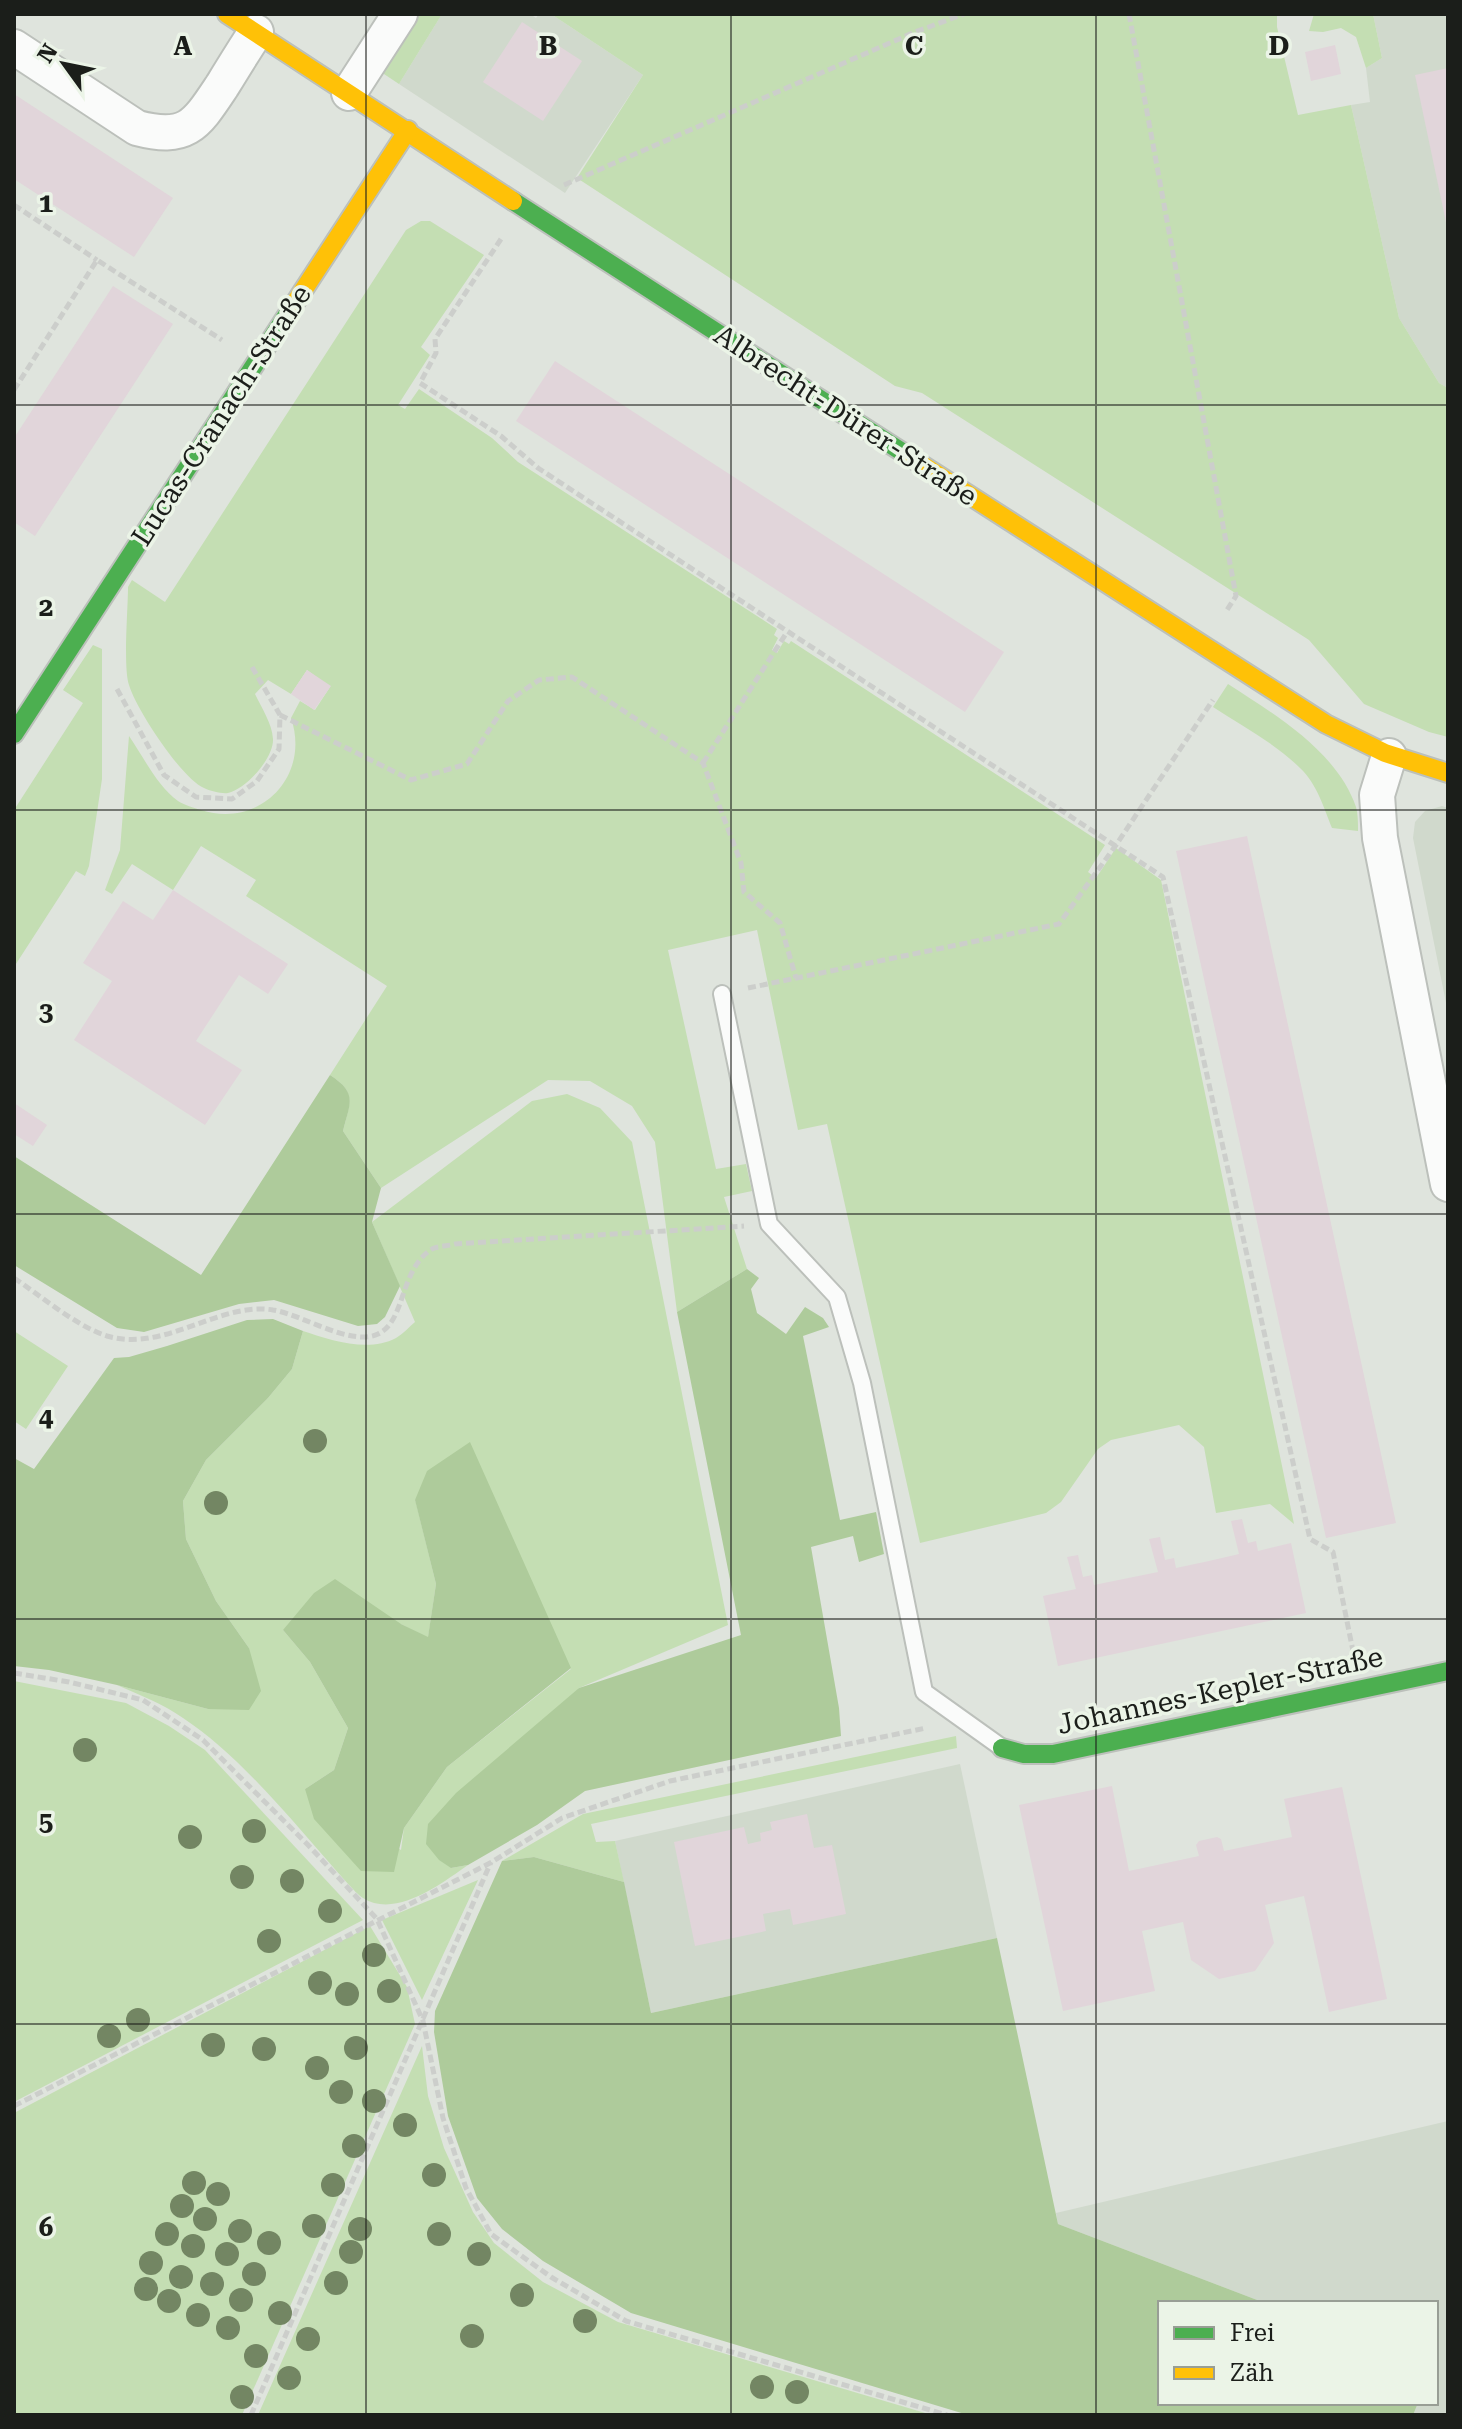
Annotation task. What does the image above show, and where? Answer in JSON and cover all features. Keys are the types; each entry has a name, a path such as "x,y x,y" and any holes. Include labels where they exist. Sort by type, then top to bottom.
{"street":[{"name":"Albrecht-Dürer-Straße","path":"227,14 1359,744 1448,773"},
{"path":"349,93 400,14"},
{"path":"14,47 137,128 159,134 180,131 199,121 256,32"},
{"name":"Lucas-Cranach-Straße","path":"14,734 25,694 256,362 408,130"},
{"path":"1389,756 1377,795 1380,838 1448,1184"},
{"name":"Johannes-Kepler-Straße","path":"1002,1748 1024,1754 1053,1754 1448,1671"}],"lane":[{"path":"722,994 769,1224 837,1297 862,1383 924,1692 1002,1748"}],"path":[{"path":"964,14 915,32 679,136 584,174 522,207 435,339 436,353 420,383 501,436 538,468 1163,877 1310,1539 1333,1552 1361,1690"},
{"path":"1129,14 1236,596 1205,645"},
{"path":"14,205 256,362"},
{"path":"14,390 97,260"},
{"path":"703,763 787,632"},
{"path":"722,994 1059,924 1236,666"},
{"path":"117,689 164,775 196,797 232,799 257,781 279,749 280,715 252,667"},
{"path":"280,715 411,780 467,764 508,701 539,680 572,677 703,763 741,863 744,892 780,923 796,978"},
{"path":"14,1278 86,1326 124,1339 162,1336 241,1311 273,1309 344,1335 376,1335 392,1323 410,1271 433,1248 455,1244 769,1224"},
{"path":"14,1673 69,1682 143,1700 203,1740 377,1919 423,2021 443,2118 466,2188 491,2234 551,2277 626,2321 947,2415"},
{"path":"14,2106 492,1862 562,1818 670,1781 962,1721"},
{"path":"251,2415 492,1862"}],"shaded area":[{"path":"442,14 530,14 536,18 539,14 551,14 643,75 565,193 399,84"},
{"path":"1373,14 1448,14 1448,388 1439,383 1399,318 1351,105 1370,102 1366,68 1382,58"},
{"path":"1442,806 1448,808 1448,1013 1413,838 1415,822 1425,811"},
{"path":"960,1764 997,1938 651,2013 615,1841"},
{"path":"1448,2121 1448,2415 1413,2415 1417,2405 1438,2405 1438,2301 1260,2301 1058,2224 1056,2213"}],"green space":[{"path":"416,14 442,14 399,84 381,72"},
{"path":"551,14 1277,14 1277,27 1298,115 1351,105 1399,318 1439,383 1448,388 1448,737 1364,704 1309,640 922,393 895,386 577,178 643,75"},
{"path":"1314,14 1373,14 1382,58 1366,68 1356,37 1341,28 1309,31"},
{"path":"421,221 430,221 484,255 421,347 430,355 398,405 405,409 419,389 492,438 518,462 777,629 774,635 778,638 772,650 777,653 784,641 789,644 791,641 1105,845 1088,872 1096,878 1116,848 1161,880 1294,1524 1270,1504 1216,1513 1204,1447 1179,1425 1111,1440 1098,1449 1061,1502 1046,1513 920,1543 827,1124 798,1130 757,930 668,950 716,1169 746,1164 752,1191 724,1197 747,1269 677,1312 655,1142 632,1106 590,1081 548,1080 381,1188 343,1131 348,1113 348,1093 330,1075 387,986 246,896 256,880 201,846 173,890 132,864 112,894 105,890 120,850 129,736 157,779 178,801 223,814 243,812 261,805 276,793 287,778 294,760 295,739 291,718 300,701 315,710 330,687 307,670 291,694 268,680 255,694 272,733 269,755 243,786 228,793 204,788 184,771 161,742 133,696 127,677 128,587 132,580 165,602 406,230"},
{"path":"93,645 102,649 102,779 89,866 85,876 76,871 14,967 14,810 83,703 63,690"},
{"path":"1228,684 1265,708 1319,751 1347,787 1356,807 1358,831 1332,828 1306,774 1270,743 1213,707"},
{"path":"330,1075 345,1087 350,1099 343,1131 381,1188 372,1222 400,1286 385,1317 377,1324 358,1326 274,1300 239,1304 144,1332 117,1328 14,1265 14,1156 201,1275"},
{"path":"567,1094 600,1108 632,1142 728,1625 579,1688 451,1868 468,1865 404,1902 376,1903 356,1892 270,1796 206,1734 167,1708 117,1685 208,1709 249,1648 216,1601 186,1539 183,1501 206,1460 268,1398 292,1369 303,1331 361,1345 396,1338 415,1322 372,1222 532,1101","holes":["415,1499 571,1669 447,1767 404,1828 401,1850 305,1789 334,1770 348,1728 310,1662 283,1630 401,1624 428,1638 436,1584"]},
{"path":"747,1269 759,1278 751,1289 757,1313 786,1334 805,1307 823,1318 829,1327 803,1336 840,1520 876,1512 884,1554 859,1562 853,1536 811,1547 839,1708 841,1736 585,1791 537,1825 468,1865 451,1868 439,1860 426,1844 428,1824 456,1793 579,1688 741,1635 677,1312"},
{"path":"273,1319 303,1331 292,1369 268,1398 206,1460 183,1501 186,1539 216,1601 249,1648 261,1691 249,1710 208,1709 117,1685 49,1670 14,1666 14,1458 34,1469 114,1358 129,1357 247,1320"},
{"path":"14,1331 68,1366 26,1429 14,1421"},
{"path":"470,1442 571,1668 447,1767 404,1828 394,1872 361,1871 314,1819 305,1789 334,1770 348,1728 310,1662 283,1630 314,1593 335,1579 401,1624 428,1637 436,1584 415,1500 427,1471"},
{"path":"14,1681 126,1703 205,1750 363,1920 14,2102"},
{"path":"956,1736 957,1748 591,1824 596,1842 615,1841 624,1882 534,1857 502,1861 583,1814"},
{"path":"534,1857 624,1882 651,2013 997,1938 1058,2224 1260,2301 1158,2301 1158,2405 1417,2405 1413,2415 968,2415 631,2313 543,2261 502,2229 477,2198 448,2116 434,2032 435,2011 502,1861"},
{"path":"478,1880 422,2000 382,1920"},
{"path":"370,1926 407,1987 415,2024 242,2415 14,2415 14,2113"},
{"path":"422,2046 428,2096 444,2148 473,2212 494,2243 543,2282 618,2322 932,2415 258,2415"}],"building":[{"path":"522,22 582,61 543,121 483,82"},
{"path":"1335,45 1341,74 1311,81 1305,52"},
{"path":"1448,68 1448,227 1447,227 1415,75"},
{"path":"14,94 173,198 134,257 14,179"},
{"path":"113,286 173,324 35,536 14,522 14,438"},
{"path":"555,361 1004,652 965,712 516,421"},
{"path":"307,670 331,686 314,710 291,694"},
{"path":"1247,836 1396,1523 1326,1538 1176,851"},
{"path":"173,890 288,964 268,994 239,975 196,1041 242,1070 205,1125 74,1040 112,981 83,963 123,901 153,920"},
{"path":"14,1103 47,1125 33,1146 14,1134"},
{"path":"1242,1519 1248,1543 1256,1541 1258,1551 1291,1543 1306,1613 1058,1666 1043,1596 1076,1589 1067,1557 1078,1555 1083,1577 1092,1575 1094,1585 1158,1572 1149,1539 1160,1537 1165,1560 1174,1558 1176,1568 1209,1561 1239,1554 1231,1521"},
{"path":"1112,1786 1129,1871 1199,1856 1196,1845 1199,1841 1217,1837 1221,1839 1224,1851 1292,1837 1284,1799 1342,1787 1387,1999 1329,2012 1304,1896 1265,1905 1274,1943 1255,1971 1219,1979 1191,1960 1183,1922 1142,1931 1155,1991 1063,2011 1019,1805"},
{"path":"807,1814 814,1848 832,1845 846,1914 793,1925 790,1909 763,1914 766,1931 695,1946 674,1842 744,1827 748,1844 761,1841 760,1833 772,1830 770,1822"}],"traffic: fast":[{"path":"513,201 913,459"},
{"path":"14,734 293,306"},
{"path":"1002,1748 1024,1754 1053,1754 1448,1671"}],"traffic: slow":[{"path":"227,14 513,201"},
{"path":"293,306 408,130"},
{"path":"913,459 1326,724 1385,753 1448,773"}]}
